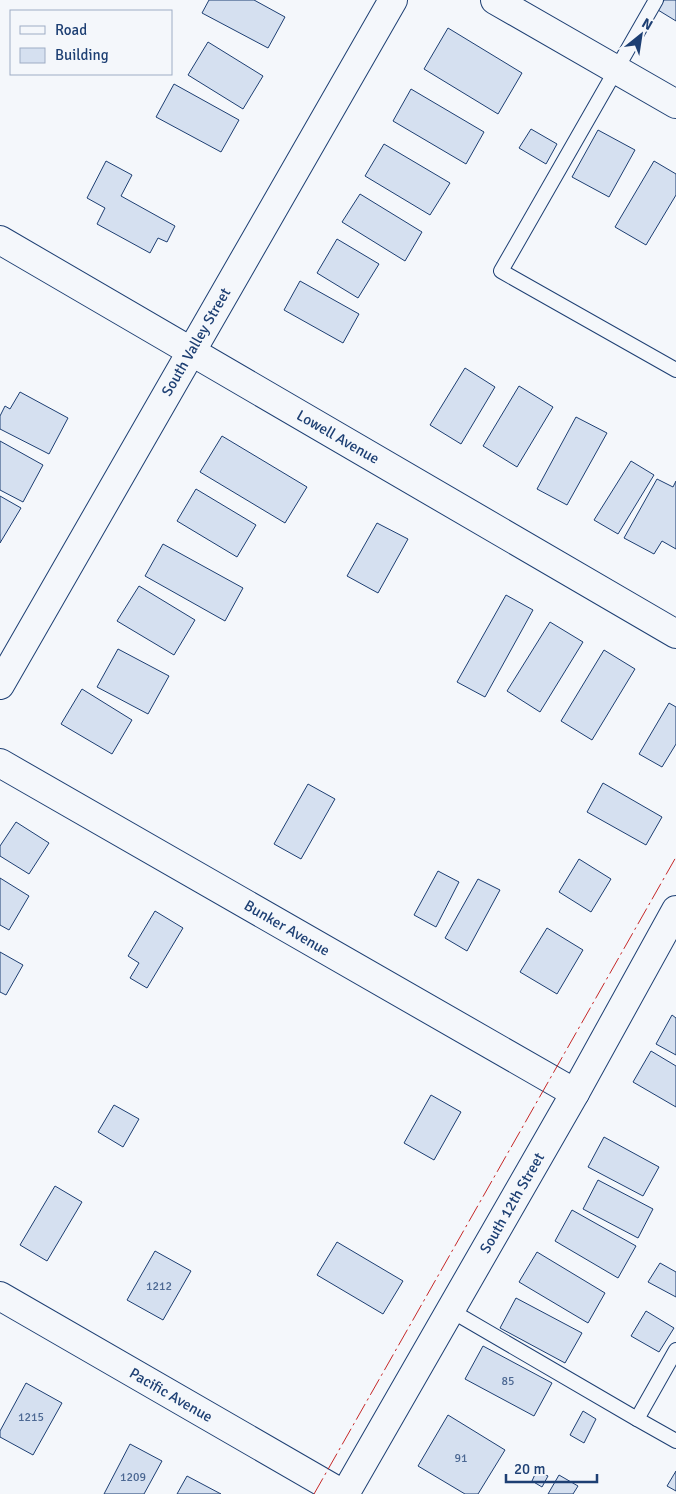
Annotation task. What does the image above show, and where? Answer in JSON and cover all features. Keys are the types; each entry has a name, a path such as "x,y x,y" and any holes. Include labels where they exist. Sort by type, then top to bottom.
{"street":[{"name":"South Valley Street","path":"0,685 393,0"},
{"path":"495,0 676,104"},
{"name":"Lowell Avenue","path":"0,240 676,634"},
{"name":"Bunker Avenue","path":"0,763 575,1093"},
{"name":"South 12th Street","path":"344,1494 575,1093 676,910"},
{"name":"Pacific Avenue","path":"0,1296 344,1494"}],"lane":[{"path":"656,0 501,271 676,370"},
{"path":"450,1310 676,1441"},
{"path":"637,1419 676,1350"}],"building":[{"path":"209,0 254,0 285,17 268,48 202,13"},
{"path":"664,0 676,0 676,21 658,10"},
{"path":"448,28 522,73 498,114 424,69"},
{"path":"208,42 263,76 243,109 188,75"},
{"path":"174,84 239,120 221,152 156,117"},
{"path":"411,89 484,132 466,164 393,121"},
{"path":"531,129 557,144 546,164 519,148"},
{"path":"598,130 635,150 609,197 572,177"},
{"path":"384,144 450,183 430,215 365,176"},
{"path":"106,161 132,175 121,196 175,226 167,242 158,238 150,253 97,224 105,208 87,198"},
{"path":"654,161 676,174 676,195 646,245 615,227"},
{"path":"360,194 422,232 405,261 342,222"},
{"path":"337,239 379,264 358,298 317,273"},
{"path":"300,281 359,314 343,343 284,310"},
{"path":"465,368 495,387 461,444 430,425"},
{"path":"519,386 553,407 517,467 483,446"},
{"path":"20,392 68,418 49,454 0,429 0,416 5,406 10,409"},
{"path":"576,417 607,433 567,505 537,489"},
{"path":"222,436 307,487 285,523 200,472"},
{"path":"0,441 43,465 23,502 0,490"},
{"path":"631,461 654,475 618,534 594,520"},
{"path":"657,479 673,487 676,481 676,549 662,541 654,554 624,538"},
{"path":"196,489 256,525 237,557 177,521"},
{"path":"0,496 21,508 0,543"},
{"path":"377,523 408,539 378,593 347,576"},
{"path":"163,544 243,588 225,621 145,576"},
{"path":"139,586 195,620 174,655 117,621"},
{"path":"506,595 533,610 485,697 457,682"},
{"path":"550,622 583,642 540,712 507,691"},
{"path":"118,649 169,676 148,714 97,687"},
{"path":"604,650 635,669 592,740 561,721"},
{"path":"82,689 132,720 112,754 61,724"},
{"path":"669,703 676,707 676,744 662,767 639,754"},
{"path":"603,783 662,817 646,845 587,812"},
{"path":"308,784 335,799 301,859 274,844"},
{"path":"16,822 49,843 29,874 0,856 0,846"},
{"path":"579,859 611,879 591,912 559,892"},
{"path":"438,871 459,882 436,927 414,915"},
{"path":"0,878 29,896 9,930 0,925"},
{"path":"478,879 500,890 467,951 445,938"},
{"path":"155,911 183,928 147,988 130,978 139,963 128,956"},
{"path":"547,928 583,950 557,994 520,972"},
{"path":"0,952 23,965 6,995 0,992"},
{"path":"672,1015 676,1018 676,1055 656,1044"},
{"path":"651,1051 676,1066 676,1107 633,1082"},
{"path":"431,1095 461,1112 434,1160 404,1143"},
{"path":"114,1105 139,1119 123,1147 98,1132"},
{"path":"604,1137 659,1167 643,1196 588,1167"},
{"path":"598,1180 653,1209 638,1238 583,1209"},
{"path":"55,1186 82,1202 47,1261 20,1245"},
{"path":"572,1210 636,1246 618,1278 555,1241"},
{"path":"337,1242 403,1281 383,1314 317,1275"},
{"path":"155,1251 191,1271 163,1320 127,1300"},
{"path":"537,1252 605,1293 588,1323 519,1282"},
{"path":"660,1263 676,1272 676,1297 648,1282"},
{"path":"516,1298 582,1333 565,1363 500,1328"},
{"path":"646,1311 674,1328 659,1352 631,1336"},
{"path":"483,1346 552,1383 534,1416 465,1379"},
{"path":"26,1383 62,1403 33,1455 0,1437 0,1431"},
{"path":"583,1411 596,1419 584,1443 570,1435"},
{"path":"448,1415 505,1450 478,1494 465,1494 418,1466"},
{"path":"130,1444 162,1461 144,1494 104,1494"},
{"path":"537,1470 548,1476 542,1487 532,1481"},
{"path":"676,1471 676,1491 667,1486"},
{"path":"559,1475 578,1486 573,1494 548,1494"},
{"path":"187,1476 221,1494 177,1494"}],"power":[{"path":"314,1494 676,857"}]}
